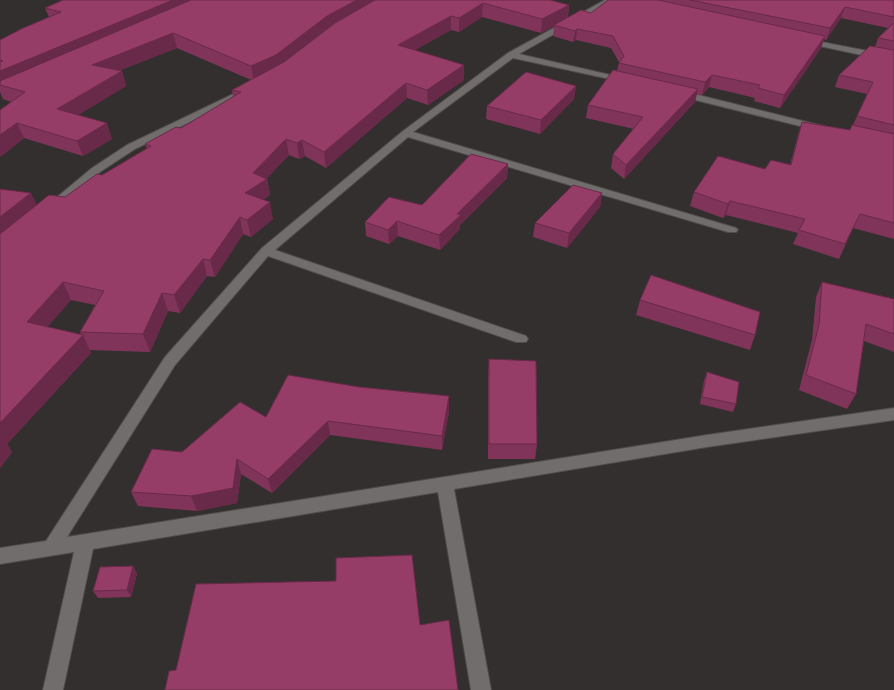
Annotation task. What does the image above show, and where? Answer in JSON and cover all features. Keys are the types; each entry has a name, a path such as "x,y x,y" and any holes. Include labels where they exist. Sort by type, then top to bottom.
{"street":[{"path":"50,548 170,361 266,250 406,133 512,55 610,0"},
{"path":"799,38 894,59"},
{"path":"512,55 634,83"},
{"path":"44,213 96,170 131,147 255,86"},
{"path":"672,92 828,130"},
{"path":"406,133 732,230"},
{"path":"266,250 521,339"},
{"path":"0,556 707,440 894,414"},
{"path":"445,484 481,690"},
{"path":"53,690 85,543"}],"building":[{"path":"63,0 173,0 0,71 0,62 3,61 0,60 0,40 61,12 45,8"},
{"path":"191,0 357,0 327,16 276,55 251,66 173,33 92,65 122,71 57,109 107,123 77,141 17,123 0,135 0,110 25,92 0,85 0,81"},
{"path":"375,0 550,0 569,5 542,19 483,3 459,18 451,16 398,45 464,65 427,90 406,83 324,152 302,140 297,143 286,139 253,173 267,179 245,193 270,202 247,220 240,217 210,260 203,259 174,295 162,293 143,334 80,332 104,291 63,282 27,322 83,335 0,423 0,234 49,195 65,197 97,174 102,175 151,146 145,144 176,127 181,128 241,92 232,90 284,62 335,23"},
{"path":"608,0 658,0 825,36 784,95 758,88 760,85 712,75 705,82 619,63 624,56 613,36 577,29 575,31 554,25 581,10 591,13"},
{"path":"690,0 894,0 894,17 845,7 830,28"},
{"path":"894,23 894,41 878,38"},
{"path":"870,46 894,50 894,125 857,116 873,82 839,75"},
{"path":"613,70 698,89 626,165 613,154 643,117 588,105"},
{"path":"526,72 576,86 541,120 487,106"},
{"path":"802,122 850,130 852,125 894,134 894,223 860,214 845,244 799,230 805,219 730,201 728,204 694,192 718,156 765,169 771,160 791,165"},
{"path":"471,154 508,164 457,214 461,215 439,235 397,221 388,230 365,222 389,197 422,205"},
{"path":"573,185 602,193 569,233 535,223"},
{"path":"0,189 31,193 0,217"},
{"path":"651,275 760,312 755,335 640,300"},
{"path":"822,282 894,299 894,334 866,324 856,394 806,375 819,325"},
{"path":"489,359 536,361 537,444 489,444"},
{"path":"707,372 739,382 736,404 702,397"},
{"path":"288,375 359,387 449,396 442,436 328,421 268,479 237,459 233,488 191,496 131,492 152,449 182,452 240,402 266,417"},
{"path":"412,555 420,625 449,620 458,690 165,690 169,671 176,670 196,584 336,581 336,558"},
{"path":"133,566 127,590 93,591 100,567"}]}
